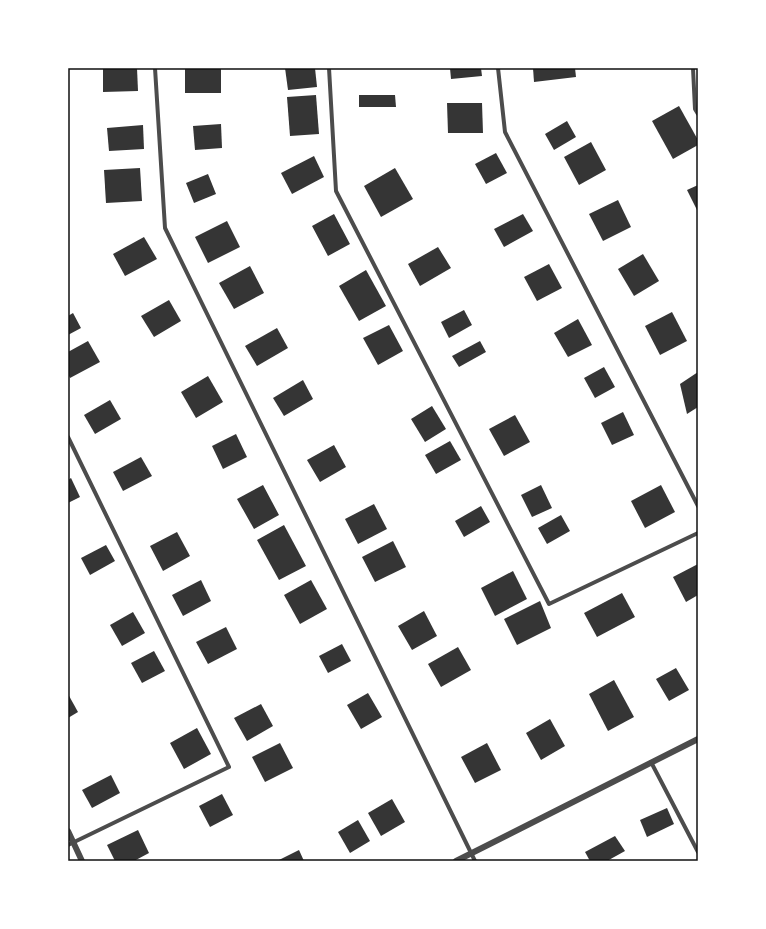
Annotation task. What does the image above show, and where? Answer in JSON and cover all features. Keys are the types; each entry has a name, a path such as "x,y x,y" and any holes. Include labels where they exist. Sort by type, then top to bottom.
{"street":[{"path":"155,68 165,228 475,861"},
{"path":"329,68 336,190 549,604 698,533"},
{"path":"498,68 505,132 698,506"},
{"path":"693,68 696,109 698,114"},
{"path":"68,437 229,766 71,844"},
{"path":"456,861 698,739"},
{"path":"651,762 698,852"},
{"path":"68,831 71,844 82,861"}],"building":[{"path":"103,68 137,68 138,91 103,92"},
{"path":"185,68 221,68 221,93 185,93"},
{"path":"285,68 315,68 317,87 288,90"},
{"path":"450,68 481,68 482,76 451,79"},
{"path":"533,68 575,68 576,77 534,82"},
{"path":"316,95 319,134 290,136 287,97"},
{"path":"359,95 395,95 396,107 359,107"},
{"path":"447,103 482,103 483,133 448,133"},
{"path":"679,106 698,140 698,145 673,159 652,121"},
{"path":"567,121 576,137 554,150 545,134"},
{"path":"221,124 222,148 195,150 193,126"},
{"path":"143,125 144,149 109,151 107,128"},
{"path":"591,142 606,170 579,185 564,157"},
{"path":"496,153 507,173 486,184 475,164"},
{"path":"314,156 324,177 292,194 281,173"},
{"path":"140,168 142,201 106,203 104,170"},
{"path":"395,168 413,199 381,217 364,186"},
{"path":"208,174 216,194 194,203 186,183"},
{"path":"698,185 698,212 687,190"},
{"path":"618,200 631,227 603,241 589,214"},
{"path":"334,214 350,244 328,256 312,226"},
{"path":"523,214 533,231 504,247 494,229"},
{"path":"227,221 240,247 208,263 195,237"},
{"path":"144,237 157,259 125,276 113,254"},
{"path":"438,247 451,268 420,286 408,264"},
{"path":"643,254 659,281 634,296 618,269"},
{"path":"549,264 562,288 537,301 524,277"},
{"path":"250,266 264,293 234,309 219,283"},
{"path":"366,270 386,306 359,321 339,286"},
{"path":"169,300 181,321 154,337 141,316"},
{"path":"464,310 472,325 449,338 441,322"},
{"path":"672,312 687,341 660,355 645,326"},
{"path":"73,313 81,328 68,335 68,316"},
{"path":"578,319 592,345 568,357 554,333"},
{"path":"389,325 403,351 378,365 363,338"},
{"path":"277,328 288,348 257,366 245,346"},
{"path":"88,341 100,362 70,378 68,374 68,352"},
{"path":"480,341 486,352 459,367 452,356"},
{"path":"604,367 615,387 595,398 584,378"},
{"path":"698,372 698,407 687,414 680,384"},
{"path":"208,376 223,402 196,418 181,392"},
{"path":"303,380 313,399 284,416 273,398"},
{"path":"110,400 121,419 95,434 84,415"},
{"path":"432,406 446,429 425,442 411,419"},
{"path":"623,412 634,435 612,445 601,423"},
{"path":"515,415 530,442 504,456 489,429"},
{"path":"236,434 247,457 223,469 212,446"},
{"path":"450,441 461,460 436,474 425,455"},
{"path":"334,445 346,467 320,482 307,460"},
{"path":"141,457 152,476 123,491 113,472"},
{"path":"71,478 80,497 68,503 68,480"},
{"path":"263,485 279,515 254,529 237,499"},
{"path":"541,485 552,508 532,517 521,495"},
{"path":"661,485 675,512 645,528 631,501"},
{"path":"374,504 387,529 358,544 345,519"},
{"path":"481,506 490,522 464,537 455,521"},
{"path":"561,515 570,531 547,544 538,528"},
{"path":"284,525 306,566 279,580 257,540"},
{"path":"177,532 190,556 163,571 150,546"},
{"path":"393,541 406,567 375,582 362,557"},
{"path":"106,545 115,561 90,575 81,558"},
{"path":"698,564 698,595 686,602 673,577"},
{"path":"513,571 527,599 495,616 481,588"},
{"path":"201,580 211,601 183,616 172,595"},
{"path":"311,580 327,609 300,624 284,595"},
{"path":"622,593 635,617 597,637 584,613"},
{"path":"540,601 551,628 517,645 504,619"},
{"path":"424,611 437,636 412,650 398,626"},
{"path":"133,612 145,633 122,646 110,625"},
{"path":"226,627 237,649 208,664 196,642"},
{"path":"342,644 351,661 328,673 319,656"},
{"path":"458,647 471,670 441,687 428,664"},
{"path":"154,651 165,671 142,683 131,663"},
{"path":"676,668 689,690 669,701 656,679"},
{"path":"614,680 634,717 608,731 589,694"},
{"path":"368,693 382,717 361,729 347,705"},
{"path":"68,694 78,712 68,718"},
{"path":"261,704 273,726 247,741 234,718"},
{"path":"550,719 565,746 541,760 526,733"},
{"path":"197,728 211,754 184,769 170,743"},
{"path":"280,743 293,768 265,782 252,757"},
{"path":"487,743 501,770 475,783 461,757"},
{"path":"111,775 120,793 92,808 82,790"},
{"path":"222,794 233,815 210,827 199,806"},
{"path":"392,799 405,822 381,836 368,813"},
{"path":"667,808 674,824 647,837 640,820"},
{"path":"358,820 370,841 350,853 338,832"},
{"path":"138,830 149,853 134,861 115,861 107,845"},
{"path":"615,836 625,851 607,861 590,861 585,852"},
{"path":"299,850 304,861 277,861"}]}
